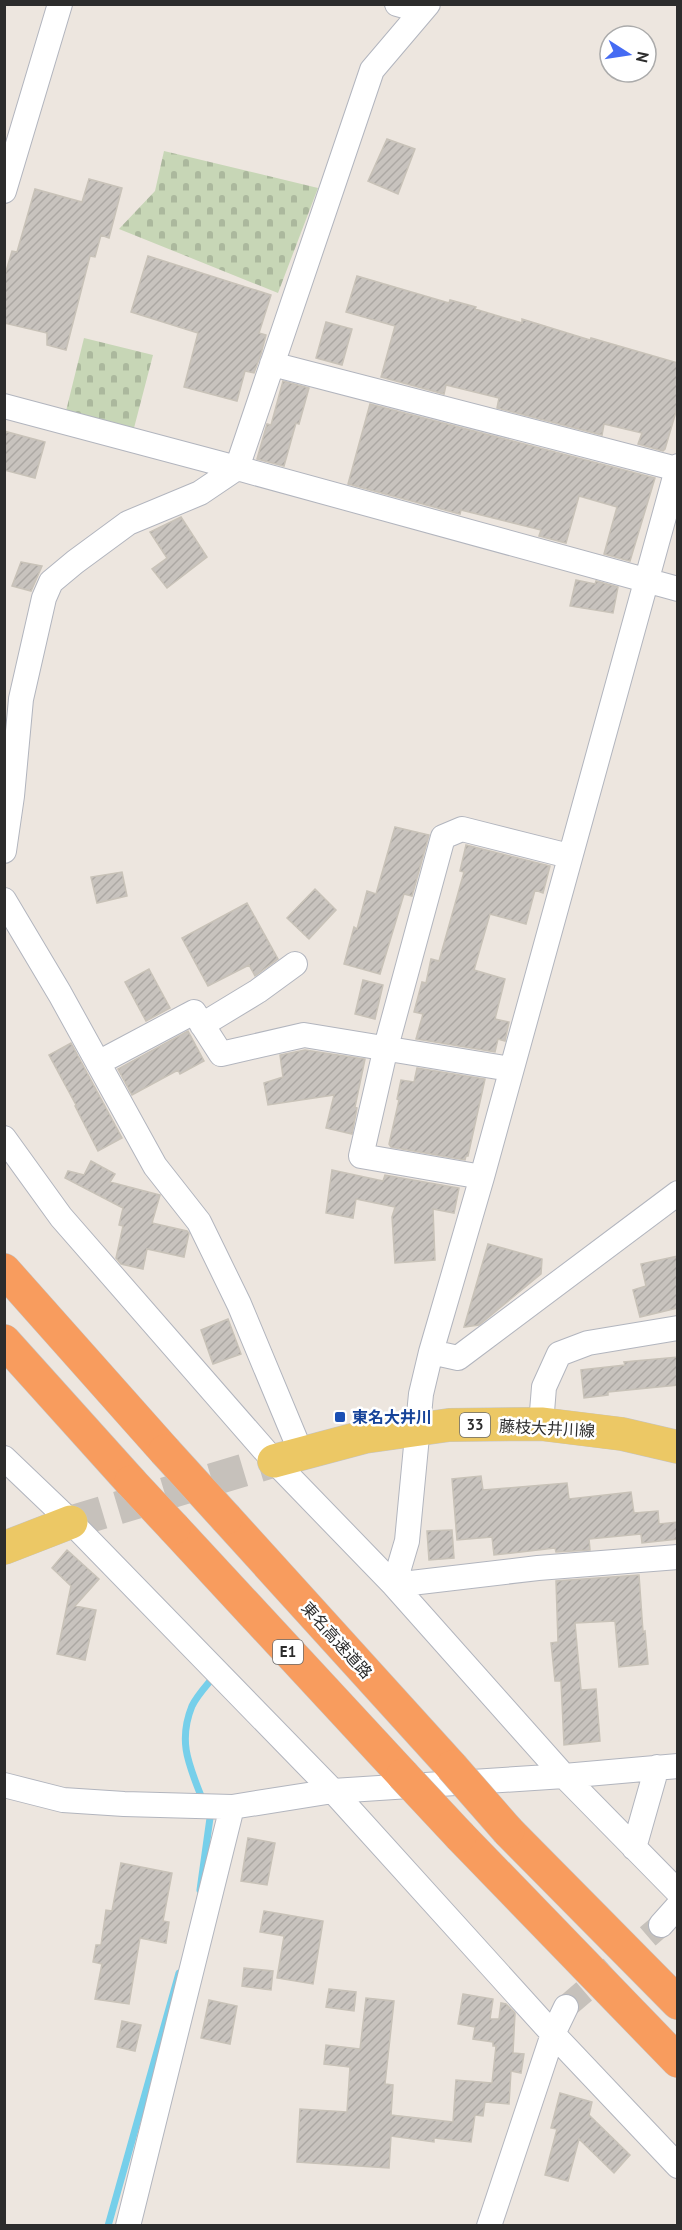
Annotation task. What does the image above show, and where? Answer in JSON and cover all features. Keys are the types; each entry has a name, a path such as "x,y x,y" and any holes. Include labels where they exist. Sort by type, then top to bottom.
{"highway":[{"name":"東名高速道路","path":"4,1270 508,1831 678,2003"},
{"name":"E1","path":"4,1341 131,1482 460,1836 678,2061"}],"main road":[{"name":"藤枝大井川線","path":"288,1458 364,1437 449,1425 541,1424 622,1434 678,1448"},
{"path":"4,1548 71,1522"}],"street":[{"path":"4,191 60,4"},
{"path":"397,4 425,8"},
{"path":"4,851 12,796 21,699 44,598 51,582 128,523 200,493 237,468 372,70 425,8"},
{"path":"272,364 677,468 482,1177 431,1352 421,1394 407,1541 394,1586"},
{"path":"4,406 678,589"},
{"path":"482,1177 362,1156 386,1047 443,837 462,829 569,856"},
{"path":"4,900 98,1063 154,1166 199,1222 238,1304 288,1458"},
{"path":"202,1024 258,991 295,964"},
{"path":"98,1063 195,1012 221,1054 304,1035 510,1069"},
{"path":"4,1138 61,1217 288,1458 394,1586 564,1776 678,1892"},
{"path":"431,1352 458,1358 678,1193"},
{"path":"541,1424 544,1387 559,1354 588,1343 678,1328"},
{"path":"4,1458 71,1522 333,1791 553,2034 678,2166"},
{"path":"394,1586 538,1568 678,1557"},
{"path":"4,1785 63,1800 232,1807 333,1791 667,1767 634,1848"},
{"path":"128,2226 232,1807"},
{"path":"661,1925 678,1906"},
{"path":"489,2226 553,2034 566,2007"}],"green space":[{"path":"164,151 318,188 278,293 119,229 155,191"},
{"path":"84,338 153,355 134,428 66,411"}],"building":[{"path":"387,139 415,149 398,194 368,181"},
{"path":"89,179 122,188 109,238 101,235 95,257 90,256 66,350 47,345 47,333 4,323 4,278 12,251 17,252 35,189 82,202"},
{"path":"148,256 271,295 259,333 266,335 261,354 254,373 245,371 237,401 184,387 198,333 131,312"},
{"path":"357,276 449,303 450,300 476,307 475,309 522,323 522,319 678,363 678,405 665,449 663,451 638,444 642,433 604,424 602,435 497,408 499,398 446,385 444,394 381,377 395,326 346,312"},
{"path":"326,322 352,329 342,365 316,358"},
{"path":"283,381 309,388 284,466 257,459 267,424 271,425"},
{"path":"370,404 655,478 630,561 604,554 617,507 579,496 566,543 539,536 541,530 461,510 460,514 348,484"},
{"path":"4,431 45,442 35,478 4,470"},
{"path":"181,517 207,557 167,588 152,569 167,558 150,532"},
{"path":"21,562 42,566 31,591 12,586"},
{"path":"576,580 595,584 596,581 618,587 613,613 570,606"},
{"path":"395,827 429,835 412,896 404,894 380,974 344,964 354,927 357,929 367,891 376,894"},
{"path":"466,845 550,866 543,893 535,890 526,924 490,914 474,970 505,979 495,1019 509,1022 505,1041 498,1039 495,1052 416,1039 423,1014 414,1012 422,982 426,983 431,959 439,961 464,872 460,871"},
{"path":"122,872 127,896 97,903 91,877"},
{"path":"315,889 336,910 309,939 287,918"},
{"path":"247,903 278,959 255,976 249,965 208,986 182,938"},
{"path":"149,969 170,1008 146,1021 125,982"},
{"path":"363,980 383,985 375,1019 355,1014"},
{"path":"188,1031 204,1061 180,1074 178,1070 132,1095 118,1069"},
{"path":"71,1043 122,1138 98,1151 49,1055"},
{"path":"305,1050 365,1059 352,1134 326,1128 334,1095 268,1105 264,1083 283,1077 280,1055"},
{"path":"417,1068 485,1079 468,1156 465,1160 391,1147 389,1144 401,1080 414,1082"},
{"path":"91,1161 115,1174 110,1182 160,1195 152,1223 189,1233 184,1257 147,1249 143,1269 121,1264 116,1258 123,1226 119,1225 123,1208 65,1178 68,1171 84,1175"},
{"path":"332,1170 383,1181 385,1175 459,1188 454,1213 433,1209 435,1260 395,1263 392,1217 395,1207 356,1199 353,1218 326,1213"},
{"path":"488,1244 542,1259 541,1274 479,1325 464,1327"},
{"path":"678,1256 678,1308 640,1317 633,1290 646,1286 641,1264"},
{"path":"228,1319 241,1354 213,1364 201,1330"},
{"path":"678,1357 678,1385 608,1392 608,1395 584,1398 581,1370 625,1365 624,1362"},
{"path":"481,1476 483,1490 567,1483 569,1499 631,1492 634,1513 658,1511 659,1524 678,1522 678,1539 642,1543 641,1534 589,1539 590,1550 556,1552 555,1548 494,1555 492,1537 457,1540 452,1479"},
{"path":"452,1530 454,1558 429,1560 427,1531"},
{"path":"67,1550 99,1579 75,1606 96,1610 85,1660 57,1654 71,1586 52,1568"},
{"path":"639,1575 648,1664 619,1667 615,1621 575,1623 581,1690 596,1689 600,1741 564,1745 561,1681 555,1681 551,1643 558,1642 556,1581"},
{"path":"248,1838 275,1843 267,1885 241,1881"},
{"path":"121,1863 172,1873 163,1921 169,1922 166,1943 140,1938 129,2004 95,1999 102,1964 93,1962 96,1945 101,1945 106,1910 112,1911"},
{"path":"264,1911 323,1921 313,1984 277,1978 284,1936 260,1932"},
{"path":"244,1968 273,1971 271,1990 242,1986"},
{"path":"329,1989 356,1992 354,2011 326,2007"},
{"path":"463,1994 493,1999 490,2019 499,2019 501,2003 506,2004 515,2013 513,2053 524,2054 521,2073 511,2071 509,2104 485,2102 483,2116 475,2115 471,2142 434,2138 434,2142 391,2136 389,2168 297,2162 300,2109 347,2112 350,2067 324,2064 326,2045 360,2049 366,1998 394,2001 385,2084 393,2085 391,2115 453,2122 456,2080 492,2083 496,2046 493,2046 493,2042 473,2039 475,2027 458,2024"},
{"path":"209,2000 237,2006 230,2044 201,2038"},
{"path":"122,2021 141,2025 135,2051 117,2047"},
{"path":"560,2093 592,2102 589,2115 630,2155 614,2173 579,2139 568,2181 545,2175 557,2129 551,2128"}],"waterway":[{"path":"203,1801 187,1755 186,1732 194,1702 215,1675"},
{"path":"200,1890 210,1818 208,1812"},
{"path":"108,2226 179,1973"}],"tunnel":[{"path":"71,1522 274,1461"},
{"path":"566,2007 661,1925"}],"place":[{"name":"東名大井川","path":"340,1417"}]}
